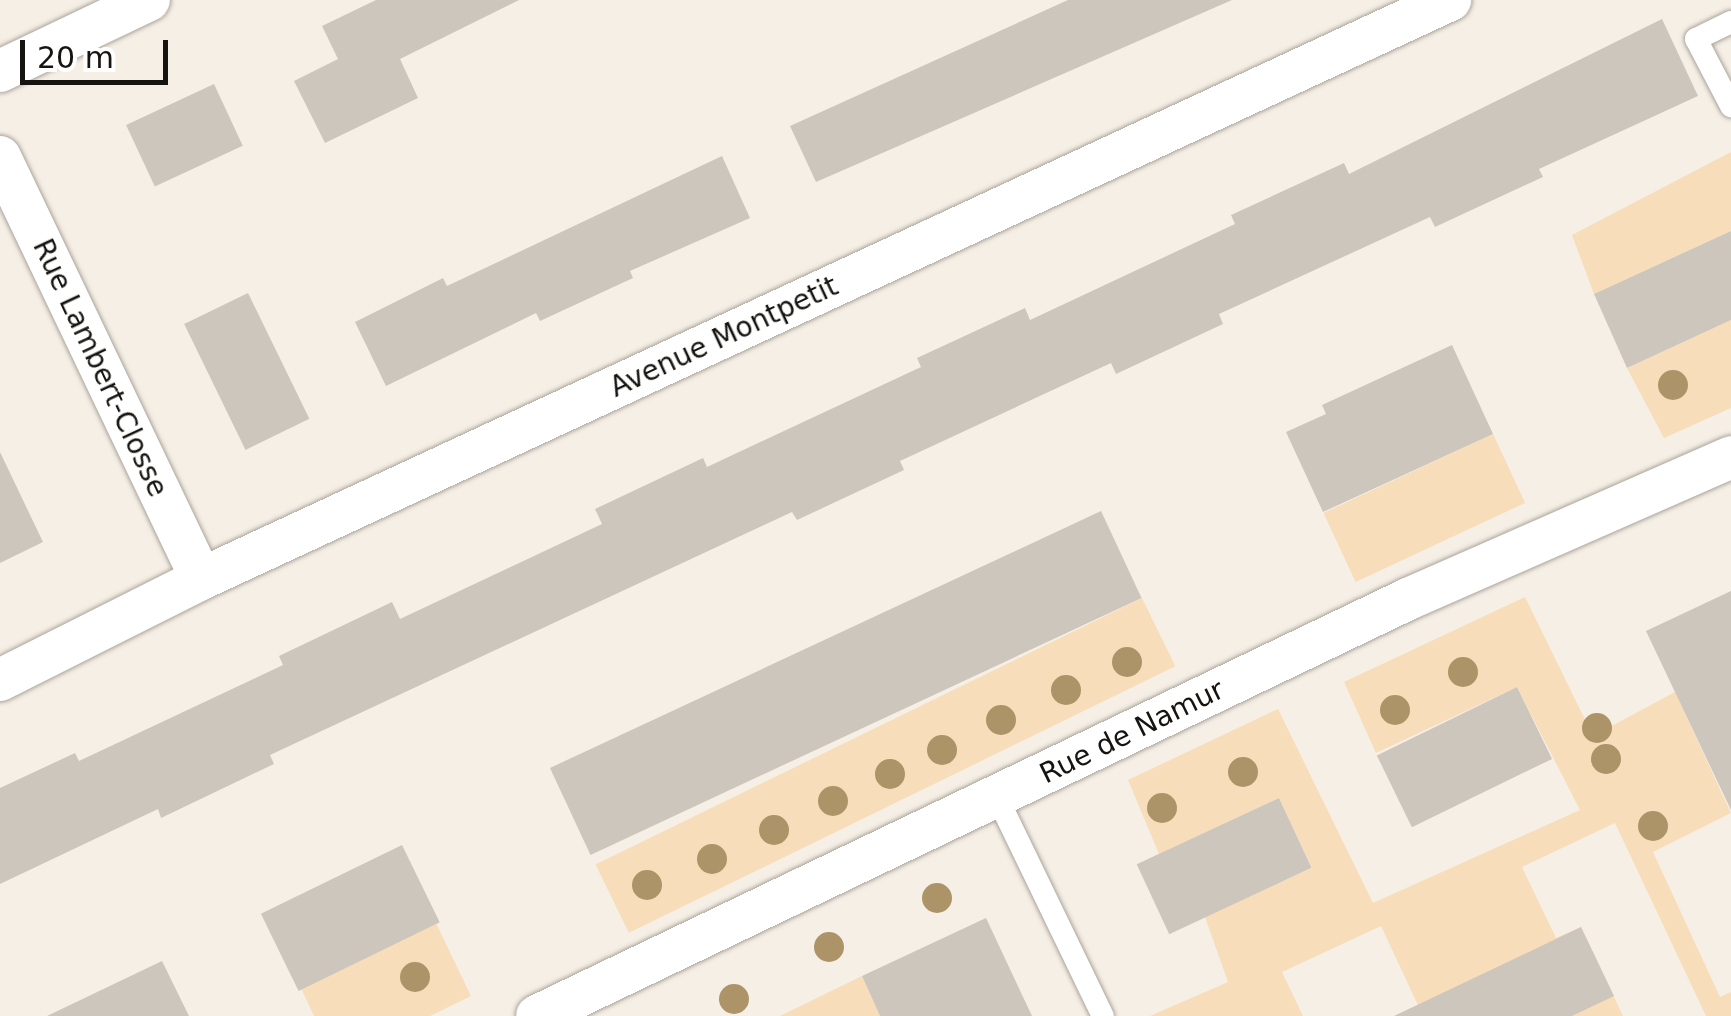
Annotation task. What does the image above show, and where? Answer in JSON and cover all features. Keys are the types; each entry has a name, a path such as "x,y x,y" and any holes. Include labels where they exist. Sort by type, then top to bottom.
{"street":[{"path":"0,71 148,0"},
{"name":"Avenue Montpetit","path":"0,680 201,579 1450,0"},
{"name":"Rue Lambert-Closse","path":"0,157 201,579"},
{"name":"Rue de Namur","path":"538,1016 1408,599 1731,457"}],"lane":[{"path":"1731,22 1696,39 1731,106"},
{"path":"998,796 1103,1016"}],"shaded area":[{"path":"1731,152 1731,231 1594,294 1572,235"},
{"path":"1731,320 1731,408 1664,438 1627,368"},
{"path":"1493,434 1525,503 1356,582 1324,513"},
{"path":"1525,597 1593,736 1675,692 1731,813 1653,852 1720,997 1731,992 1731,1016 1706,1016 1615,823 1522,867 1556,938 1581,927 1623,1016 1423,1016 1381,926 1282,972 1303,1016 1150,1016 1228,982 1205,917 1312,868 1279,798 1159,854 1128,780 1278,709 1373,903 1580,810 1517,687 1376,753 1344,682"},
{"path":"1142,598 1175,666 629,933 596,865"},
{"path":"436,923 471,996 430,1016 314,1016 301,988"},
{"path":"862,976 880,1016 780,1016"}],"building":[{"path":"376,0 519,0 400,59 418,98 325,143 294,81 338,59 322,26"},
{"path":"1068,0 1232,0 816,182 790,126"},
{"path":"1662,19 1698,96 1539,169 1543,177 1435,227 1430,217 1219,314 1223,324 1116,374 1111,363 900,461 904,470 797,520 792,512 270,755 274,764 161,818 158,809 0,884 0,788 75,753 79,761 283,665 279,656 392,602 400,619 602,524 595,509 703,458 707,467 921,367 917,358 1025,308 1030,320 1235,224 1231,215 1344,163 1349,174"},
{"path":"214,84 243,146 155,187 126,125"},
{"path":"722,156 750,218 630,271 633,278 540,321 536,313 386,386 355,322 443,278 447,286"},
{"path":"1731,231 1731,320 1627,368 1594,294"},
{"path":"248,293 309,419 246,450 184,324"},
{"path":"1452,345 1493,434 1323,512 1286,432 1326,414 1322,405"},
{"path":"0,452 43,542 0,563"},
{"path":"1101,511 1142,598 591,855 550,768"},
{"path":"1731,591 1731,810 1646,631"},
{"path":"1517,687 1552,759 1412,827 1377,755"},
{"path":"1279,798 1312,868 1169,934 1137,864"},
{"path":"402,845 440,922 299,991 261,914"},
{"path":"986,918 1032,1016 880,1016 862,976"},
{"path":"1581,927 1614,996 1572,1016 1394,1016"},
{"path":"162,961 189,1016 47,1016"}]}
